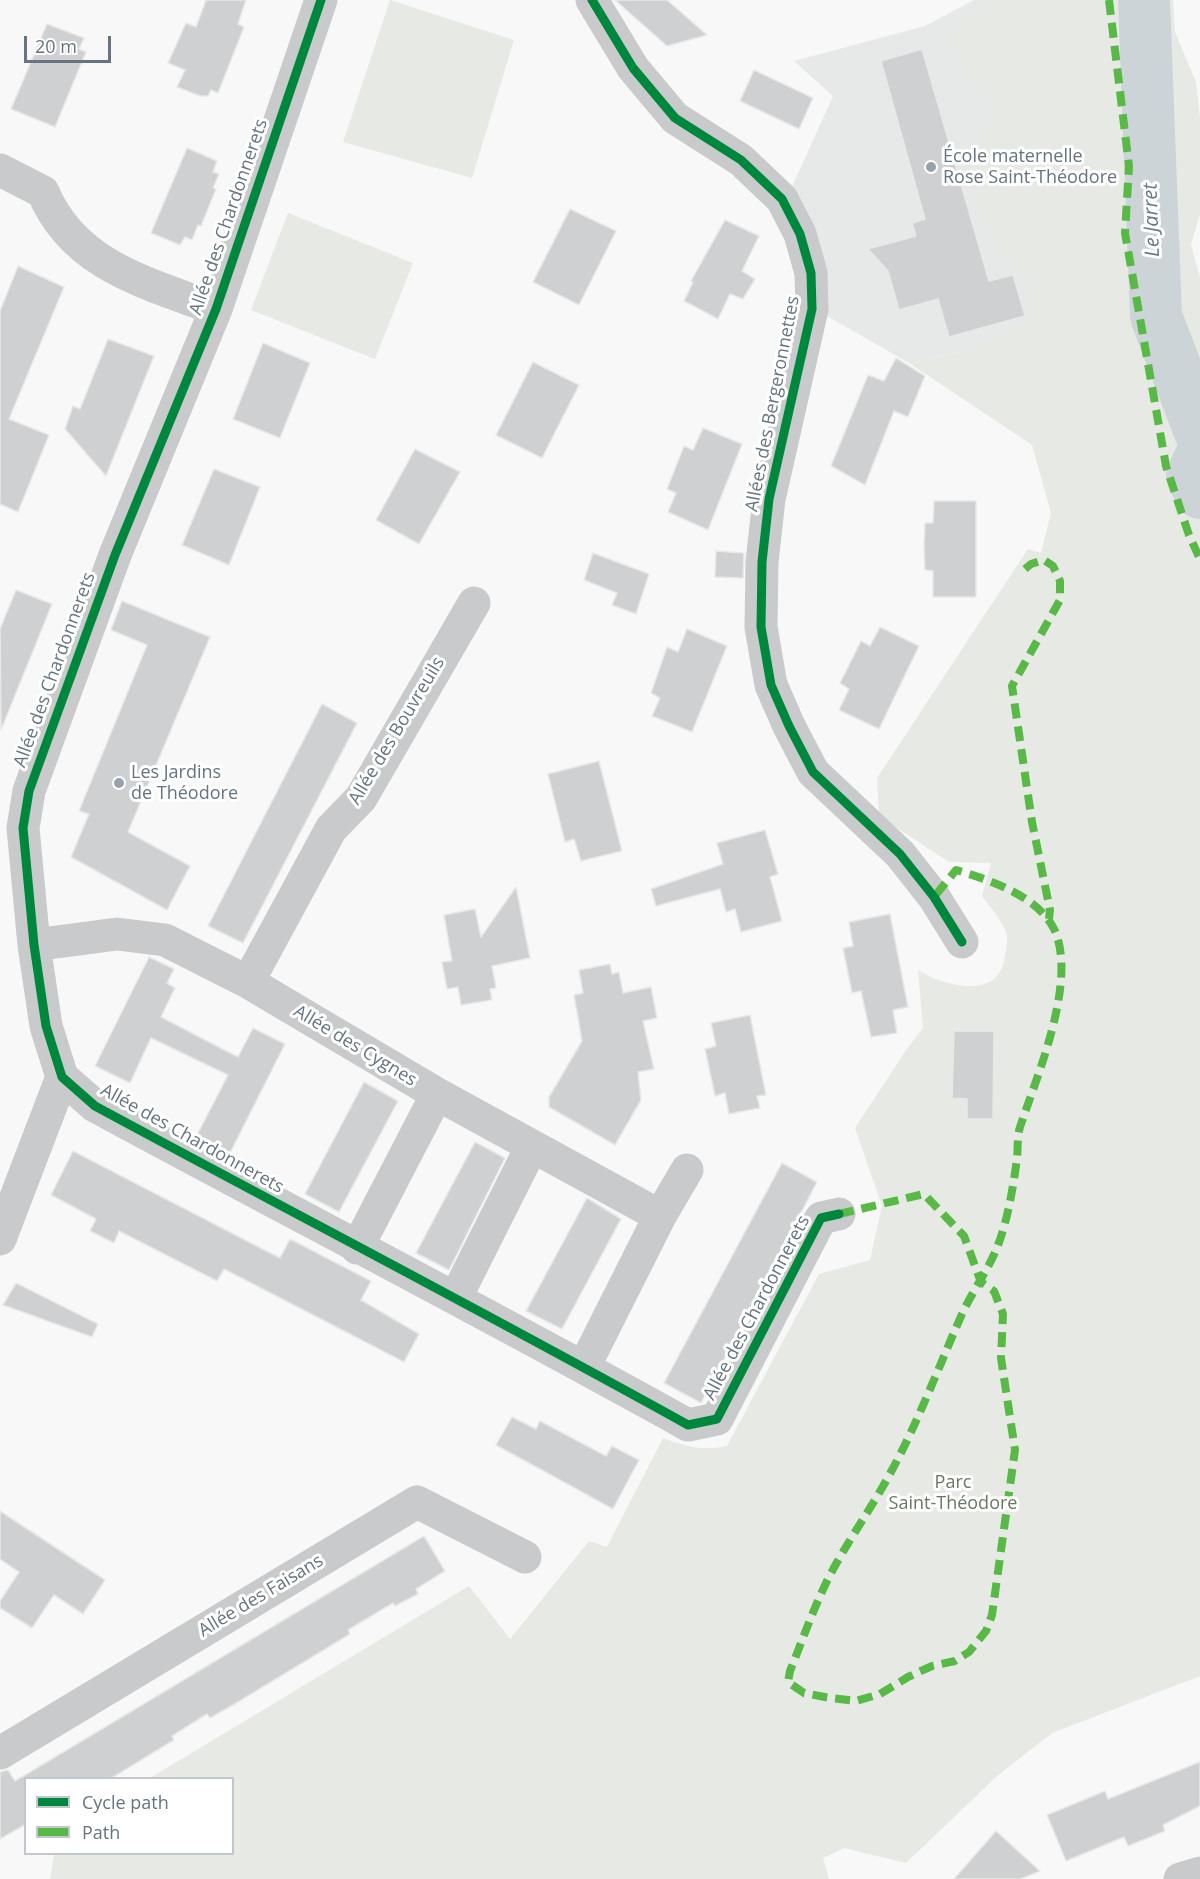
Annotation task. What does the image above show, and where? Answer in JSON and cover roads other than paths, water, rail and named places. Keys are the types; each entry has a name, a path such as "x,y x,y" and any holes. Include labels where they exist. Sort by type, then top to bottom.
{"street":[{"name":"Allée des Chardonnerets","path":"321,0 216,309 115,555 28,791 23,828 34,945 46,1026 62,1077 96,1106 357,1248 456,1297 688,1425 717,1419 821,1218 839,1214"},
{"name":"Allées des Bergeronnettes","path":"592,0 633,68 675,118 741,160 782,199 800,234 811,273 812,309 769,499 762,562 761,627 771,685 813,772 900,854 934,897 962,942"},
{"path":"0,170 43,192 52,213 75,240 110,268 216,309"},
{"name":"Allée des Bouvreuils","path":"248,982 332,829 361,798 474,603"},
{"name":"Allée des Cygnes","path":"34,945 117,934 165,940 248,982 437,1094 660,1216"},
{"path":"0,1239 62,1077"},
{"path":"357,1248 437,1094"},
{"path":"456,1297 532,1146"},
{"path":"584,1367 660,1216 687,1170"},
{"name":"Allée des Faisans","path":"0,1753 417,1502 525,1557"},
{"path":"1180,1879 1200,1873"}],"waterway":[{"name":"Le Jarret","path":"1144,0 1156,316 1200,432"},
{"name":"Le Jarret","path":"1200,458 1192,475 1200,493"}],"place":[{"name":"École maternelle Rose Saint-Théodore","path":"931,167"},
{"name":"Les Jardins de Théodore","path":"119,783"}],"park label":[{"name":"Parc Saint-Théodore","path":"953,1493"}]}
